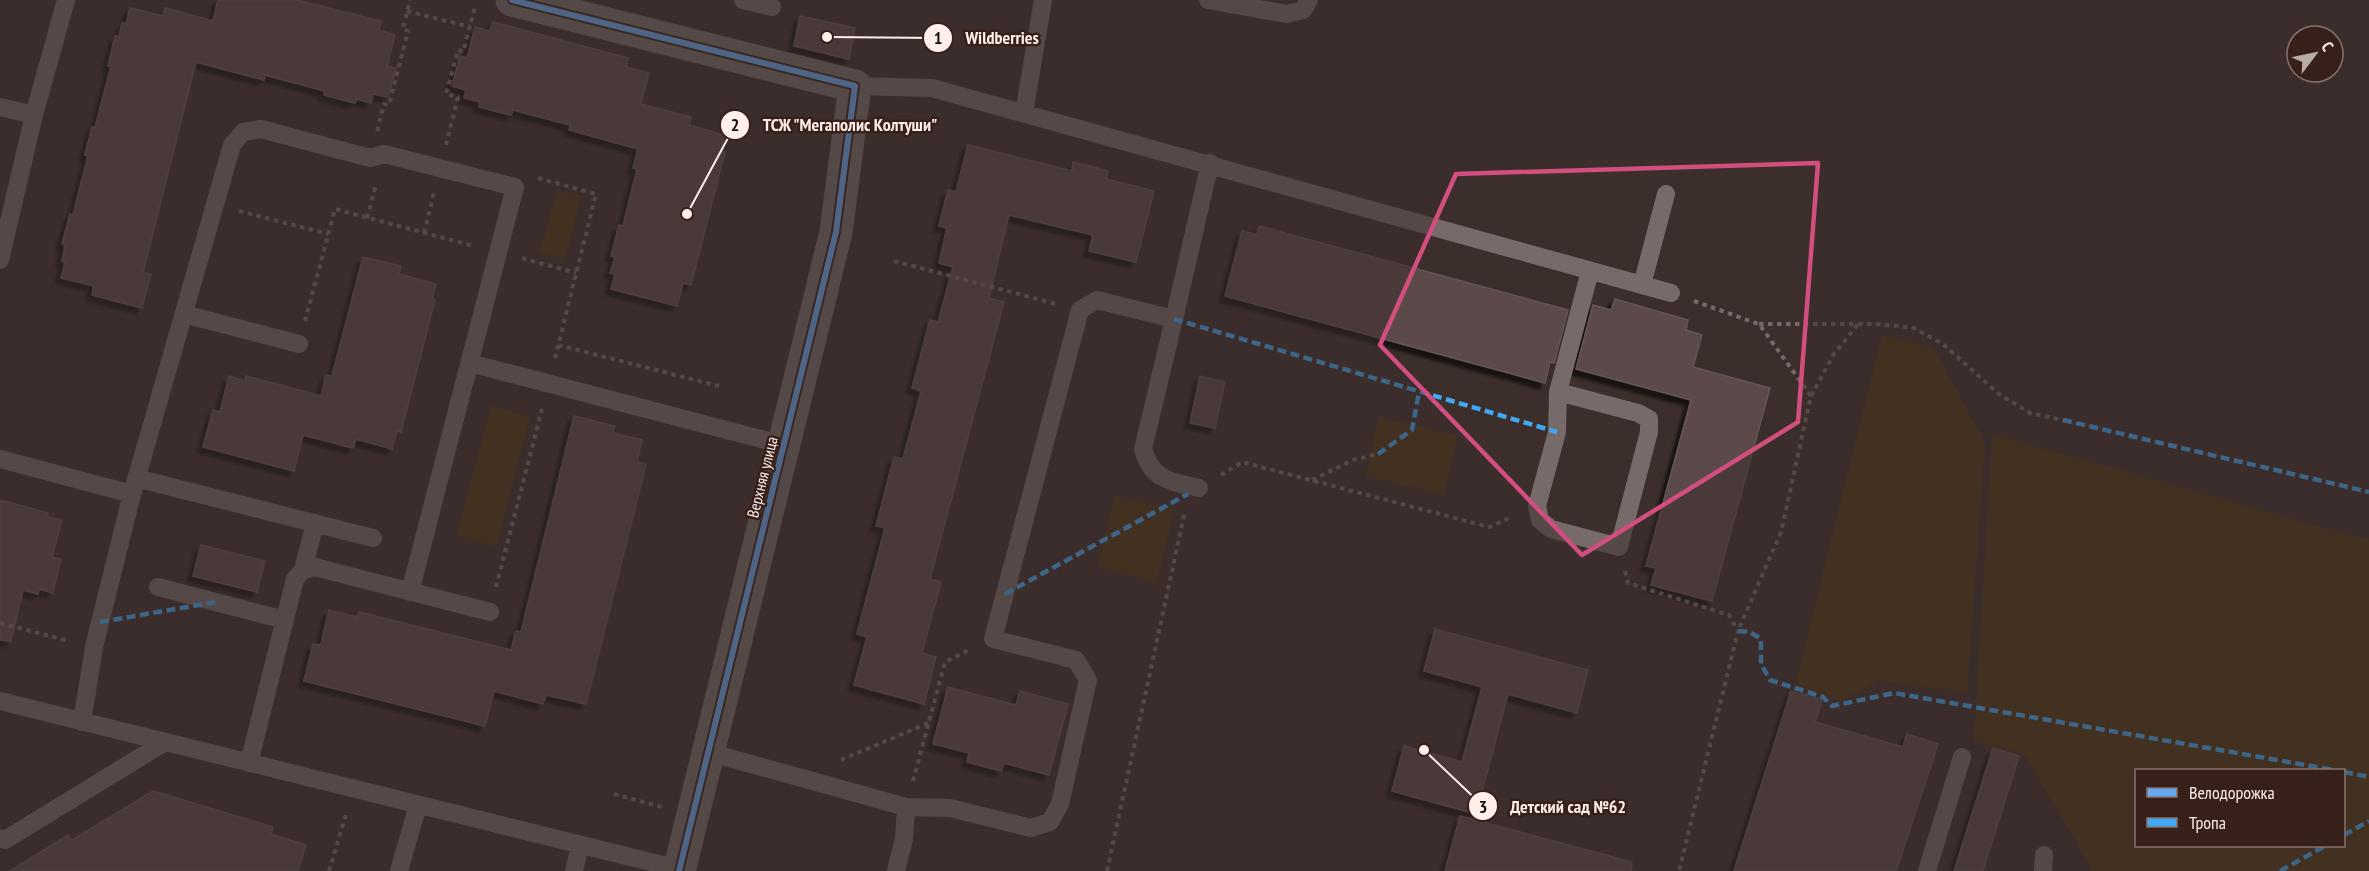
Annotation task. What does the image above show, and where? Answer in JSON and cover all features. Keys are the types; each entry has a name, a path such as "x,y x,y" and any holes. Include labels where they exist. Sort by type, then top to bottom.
{"street":[{"path":"512,0 855,86"},
{"name":"Верхняя улица","path":"679,870 836,232 855,86"}],"lane":[{"path":"0,260 34,115 66,0"},
{"path":"743,0 772,7"},
{"path":"1024,113 1043,0"},
{"path":"1208,0 1287,14 1303,9 1309,0"},
{"path":"855,86 932,88 1671,293"},
{"path":"0,107 34,115"},
{"path":"82,722 94,647 134,486 232,145 243,132 261,129 370,158 384,154 515,188 410,592"},
{"path":"1199,488 1162,479 1148,466 1143,449 1210,164"},
{"path":"1642,285 1666,194"},
{"path":"1558,392 1638,413 1649,419 1649,432 1619,547 1551,529 1540,520 1538,506 1557,432 1558,392 1590,271"},
{"path":"708,752 906,807 950,808 1031,828 1050,822 1060,804 1088,680 1076,660 993,639 1080,310 1097,300 1174,319"},
{"path":"184,314 299,344"},
{"path":"470,363 784,445"},
{"path":"0,459 315,523 373,538"},
{"path":"249,763 295,579 303,570 315,523"},
{"path":"303,570 315,567 490,612"},
{"path":"158,587 285,620"},
{"path":"0,701 679,870"},
{"path":"0,838 5,840 165,742"},
{"path":"1927,871 1962,757"},
{"path":"388,871 401,863 418,805"},
{"path":"896,871 904,839 906,807"},
{"path":"574,871 580,845"}],"path":[{"path":"370,158 384,104 389,105 408,30 403,29 410,0"},
{"path":"424,232 458,97 447,94 458,50 463,52 475,7"},
{"path":"407,11 470,27"},
{"path":"367,218 374,190"},
{"path":"215,204 328,234"},
{"path":"299,344 335,209 576,273"},
{"path":"894,261 1080,310"},
{"path":"1671,293 1759,324 1873,324 1914,328 1943,344 1999,394 2030,413 2062,420"},
{"path":"1759,324 1811,396"},
{"path":"1679,871 1738,630 1781,532 1811,396 1834,354 1858,324"},
{"path":"558,345 719,386"},
{"path":"1312,480 1353,460 1378,454"},
{"path":"1107,871 1188,495 1242,462 1489,527 1538,506"},
{"path":"1619,547 1628,583 1729,615 1738,630"},
{"path":"0,623 94,647"},
{"path":"906,807 945,662 993,639"},
{"path":"801,777 928,723"},
{"path":"329,871 354,789"},
{"path":"614,795 671,809"}],"highlighted area":[{"path":"1818,163 1798,422 1582,555 1380,345 1456,174"}],"shaded area":[{"path":"557,190 581,196 565,260 540,253"},
{"path":"1882,335 1934,348 1985,443 1967,693 1879,681 1842,701 1795,686"},
{"path":"491,406 530,417 496,546 457,535"},
{"path":"1379,417 1458,436 1444,495 1366,476"},
{"path":"1992,434 2369,540 2369,871 2091,871 2091,867 2025,755 1974,740"},
{"path":"1114,496 1174,510 1157,582 1098,567"}],"building":[{"path":"218,0 297,0 381,21 379,30 395,35 387,66 396,68 388,97 373,94 371,103 357,99 355,103 324,95 325,91 265,75 264,80 196,62 143,273 151,274 142,308 92,295 94,286 61,278 65,262 62,261 65,245 62,244 70,214 73,215 88,156 85,155 92,127 95,128 111,66 108,66 115,36 119,37 122,23 126,24 130,8 163,16 165,8 213,21"},
{"path":"800,16 855,28 849,59 794,46"},
{"path":"493,22 628,58 626,67 649,73 641,104 691,117 689,125 724,135 721,150 725,152 691,285 683,283 677,306 611,289 615,274 610,273 615,257 611,256 619,225 623,226 637,169 633,168 638,149 569,130 570,125 513,110 511,115 479,107 480,102 464,98 466,90 452,86 460,56 467,58 475,27 490,31"},
{"path":"968,145 1072,171 1073,162 1108,171 1106,179 1154,191 1136,262 1089,251 1093,235 1009,215 989,298 1004,302 930,579 941,582 922,653 936,657 924,704 854,685 867,637 857,634 885,528 876,526 894,457 903,459 921,391 912,388 930,320 938,322 953,267 939,263 947,228 939,226 948,190 956,192"},
{"path":"1259,226 1568,310 1554,363 1550,362 1545,383 1225,296 1242,231 1257,235"},
{"path":"363,257 401,266 399,274 436,284 432,299 435,300 401,432 397,431 392,449 356,439 353,448 303,435 294,471 203,447 213,410 220,412 229,376 245,381 246,376 321,396 326,375 332,376"},
{"path":"1615,299 1688,320 1686,330 1702,335 1693,367 1770,388 1712,601 1651,585 1656,568 1646,566 1691,400 1576,369 1593,305 1611,310"},
{"path":"1200,376 1225,382 1215,428 1190,423"},
{"path":"574,416 615,426 613,433 642,440 637,462 646,464 586,704 546,695 543,704 494,691 485,726 304,681 313,644 321,645 329,610 357,617 359,612 511,650 516,631 521,632"},
{"path":"0,500 48,513 47,517 62,520 52,557 61,559 53,593 39,589 38,594 23,590 11,641 0,640"},
{"path":"201,545 265,561 257,592 193,576"},
{"path":"1435,629 1588,670 1577,713 1508,694 1476,814 1392,791 1404,746 1462,762 1482,687 1424,671"},
{"path":"948,687 1016,705 1020,691 1068,704 1049,775 1004,763 1001,771 967,762 969,753 933,744"},
{"path":"1791,691 1822,700 1815,722 1903,747 1907,734 1938,744 1896,871 1734,871"},
{"path":"1993,748 2019,756 1983,871 1954,871"},
{"path":"153,791 273,827 271,834 306,845 298,871 10,871 68,835 72,840"},
{"path":"1460,816 1632,862 1631,871 1445,871"}],"marked path":[{"path":"1174,319 1557,432"},
{"path":"1378,454 1412,430 1419,392"},
{"path":"2063,420 2369,492"},
{"path":"1005,594 1188,494"},
{"path":"100,622 216,602"},
{"path":"1738,631 1750,632 1761,639 1761,664 1770,680 1823,697 1832,706 1894,693 2328,769"},
{"path":"2345,772 2369,777"},
{"path":"2345,834 2369,821"},
{"path":"2280,871 2323,847"}],"cycle path":[{"path":"512,0 855,86 836,232 679,871"}],"place":[{"name":"Wildberries","path":"827,37"},
{"name":"ТСЖ \"Мегаполис Колтуши\"","path":"687,214"},
{"name":"Детский сад №62","path":"1424,750"}]}
